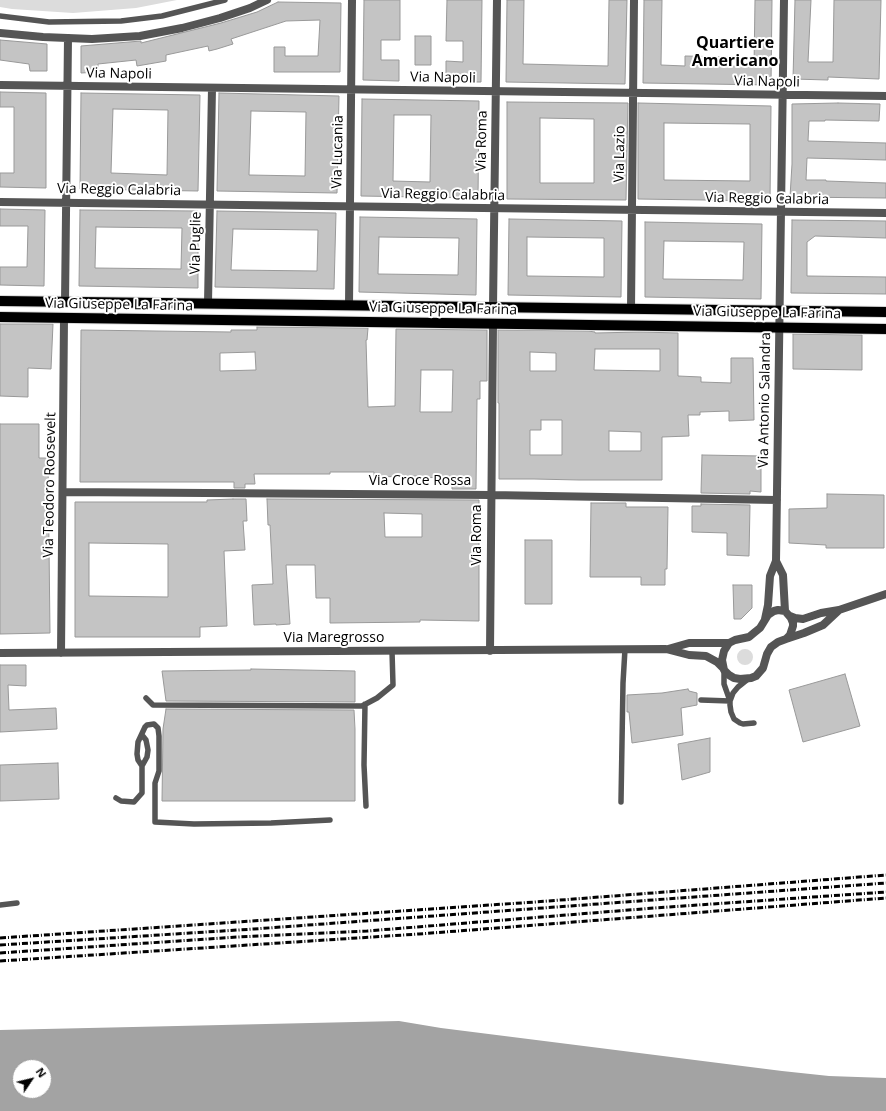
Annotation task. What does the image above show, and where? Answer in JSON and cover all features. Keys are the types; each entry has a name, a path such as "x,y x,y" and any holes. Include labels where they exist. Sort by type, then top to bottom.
{"main road":[{"name":"Via Giuseppe La Farina","path":"0,301 886,312"},
{"name":"Via Giuseppe La Farina","path":"0,317 886,329"}],"street":[{"path":"0,33 42,37 114,38 159,33 220,18 250,8 267,0"},
{"name":"Via Lucania","path":"349,305 352,0"},
{"name":"Via Roma","path":"493,307 497,0"},
{"name":"Via Lazio","path":"631,309 634,0"},
{"name":"Via Antonio Salandra","path":"776,561 784,0"},
{"path":"65,302 68,38"},
{"name":"Via Napoli","path":"0,85 886,96"},
{"name":"Via Puglie","path":"208,303 212,88"},
{"name":"Via Reggio Calabria","path":"0,202 886,213"},
{"name":"Via Teodoro Roosevelt","path":"61,653 64,318"},
{"name":"Via Roma","path":"490,651 493,324"},
{"name":"Via Croce Rossa","path":"63,492 491,495 777,500"},
{"path":"776,561 783,575 787,613 793,623 790,635 784,640"},
{"path":"765,619 768,605 770,576 776,561"},
{"path":"724,669 723,655 725,648 729,643 755,632 760,628 768,615 774,611 787,613 795,618 803,619 821,613 839,610 886,594"},
{"path":"668,649 689,655 706,656 717,662 729,675 734,678 740,680 748,679 756,676 761,671 767,654 775,643 823,625 839,610"},
{"path":"668,649 689,643 729,643"},
{"name":"Via Maregrosso","path":"0,653 668,649"}],"lane":[{"path":"0,16 49,22 121,21 162,16 225,0"},
{"path":"621,802 625,649"},
{"path":"146,698 153,705 362,706 377,698 393,685 392,651"},
{"path":"724,669 724,684 734,719 744,724 754,723"},
{"path":"730,703 733,693 748,679"},
{"path":"701,700 730,703"},
{"path":"365,704 364,765 366,806"},
{"path":"142,766 138,760 138,742 145,727 147,725 154,724 158,728 160,736 159,770 155,783 155,822 194,824 330,820"},
{"path":"116,798 121,801 134,802 142,794 142,766 147,758 148,750 146,740 142,735"},
{"path":"0,904 16,903"}],"shaded area":[{"path":"0,0 177,0 136,8 73,13 0,7"},
{"path":"745,649 751,651 753,657 751,663 745,665 739,663 737,657 739,651"},
{"path":"399,1021 441,1028 782,1071 829,1076 886,1078 886,1111 0,1111 0,1030"}],"building":[{"path":"364,0 400,0 400,40 381,40 381,60 399,60 399,81 363,80"},
{"path":"447,0 482,0 481,82 446,82 446,61 463,62 463,41 446,41"},
{"path":"507,0 524,0 523,64 608,66 609,0 627,0 625,84 506,82"},
{"path":"644,0 662,0 661,65 685,66 685,56 730,57 730,66 754,67 755,0 772,0 771,85 643,83"},
{"path":"795,0 811,0 808,62 833,62 834,0 881,0 879,79 828,77 828,80 793,79"},
{"path":"278,2 341,3 340,72 274,72 274,47 285,47 285,56 318,56 320,20 286,21 231,39 233,44 217,49 209,51 208,46 166,55 166,61 137,66 136,60 98,64 98,72 81,73 81,46 141,41 141,43 221,23 257,12"},
{"path":"415,36 431,36 431,65 415,65"},
{"path":"0,40 47,44 47,71 30,71 29,64 0,60"},
{"path":"0,92 46,93 46,188 0,187 0,173 14,173 14,107 0,107"},
{"path":"81,93 200,95 198,191 80,189","holes":["113,109 168,110 167,175 111,173"]},
{"path":"219,93 339,96 337,193 217,191","holes":["251,111 306,112 305,176 249,175"]},
{"path":"362,99 479,101 478,198 361,196","holes":["394,115 431,115 430,182 393,181"]},
{"path":"507,102 628,103 626,200 507,199","holes":["540,118 594,119 594,183 540,183"]},
{"path":"638,103 771,106 770,201 638,199","holes":["664,123 750,124 750,181 664,180"]},
{"path":"792,104 880,104 879,121 809,121 808,141 886,143 886,160 807,158 806,180 886,183 886,198 790,197 792,164"},
{"path":"0,209 45,210 44,286 0,285 0,267 27,267 28,226 0,226"},
{"path":"80,210 198,211 198,288 79,286","holes":["96,227 182,228 181,269 95,268"]},
{"path":"217,211 336,213 334,289 215,287","holes":["233,229 318,230 317,271 231,270"]},
{"path":"360,217 477,219 476,295 359,292","holes":["379,237 459,238 458,275 378,274"]},
{"path":"509,219 622,221 621,297 508,295","holes":["527,237 604,238 604,277 527,276"]},
{"path":"792,220 886,221 886,238 815,236 807,242 807,276 886,277 886,294 791,293"},
{"path":"645,222 762,224 761,299 645,297","holes":["664,241 744,242 743,280 663,279"]},
{"path":"0,324 53,324 51,369 28,368 28,397 0,396"},
{"path":"257,327 368,328 366,340 368,407 395,406 396,329 487,330 487,381 480,381 480,399 477,399 476,489 452,489 452,477 374,477 374,472 330,472 330,474 254,474 255,484 245,484 245,488 234,488 234,482 80,482 81,330 231,332 231,330 257,330","holes":["255,352 256,370 220,371 220,353","421,370 453,370 452,412 420,412"]},
{"path":"498,330 588,331 595,333 678,333 678,376 701,377 701,382 731,383 731,358 753,358 754,420 729,421 729,411 700,412 700,415 688,415 689,436 662,437 662,480 499,479","holes":["595,349 660,349 660,371 594,370","530,352 556,353 556,371 530,371","541,420 562,420 562,455 530,455 530,430 541,430","609,431 641,432 641,451 609,451"]},
{"path":"793,334 862,335 862,370 793,369"},
{"path":"0,424 39,424 39,458 48,458 50,633 0,634"},
{"path":"702,455 761,456 761,492 750,491 750,494 701,493"},
{"path":"827,494 884,495 884,548 826,548 826,545 789,543 789,509 827,508"},
{"path":"246,499 247,521 243,521 245,550 224,551 227,626 200,627 200,637 75,637 75,502 207,502 207,500","holes":["89,543 168,544 168,597 89,596"]},
{"path":"267,499 479,500 479,621 420,620 420,622 330,623 330,598 316,598 315,565 286,565 290,624 254,625 252,585 273,584 270,525 268,525","holes":["384,513 422,514 422,537 385,537"]},
{"path":"591,503 626,503 626,507 668,507 667,569 665,569 665,585 641,585 641,577 590,577"},
{"path":"701,504 750,505 749,556 727,555 727,533 692,532 692,506 701,506"},
{"path":"525,540 552,540 552,604 525,604"},
{"path":"733,585 752,585 752,608 741,619 734,619"},
{"path":"0,665 26,665 26,686 8,685 9,710 56,708 57,729 0,732"},
{"path":"251,669 355,671 355,702 166,701 162,671"},
{"path":"845,674 860,726 803,742 789,690"},
{"path":"688,689 689,691 697,693 697,705 681,708 683,735 632,743 629,712 627,712 627,695 662,693"},
{"path":"166,709 354,710 355,801 162,801 163,729"},
{"path":"710,738 710,772 682,780 678,744"},
{"path":"58,763 59,799 0,801 0,765"}],"railway":[{"path":"0,938 535,902 886,875"},
{"path":"0,945 254,929 886,883"},
{"path":"0,953 237,937 367,931 654,908 886,892"},
{"path":"0,961 419,934 886,898"}],"district":[{"name":"Quartiere Americano","path":"735,52"}]}
